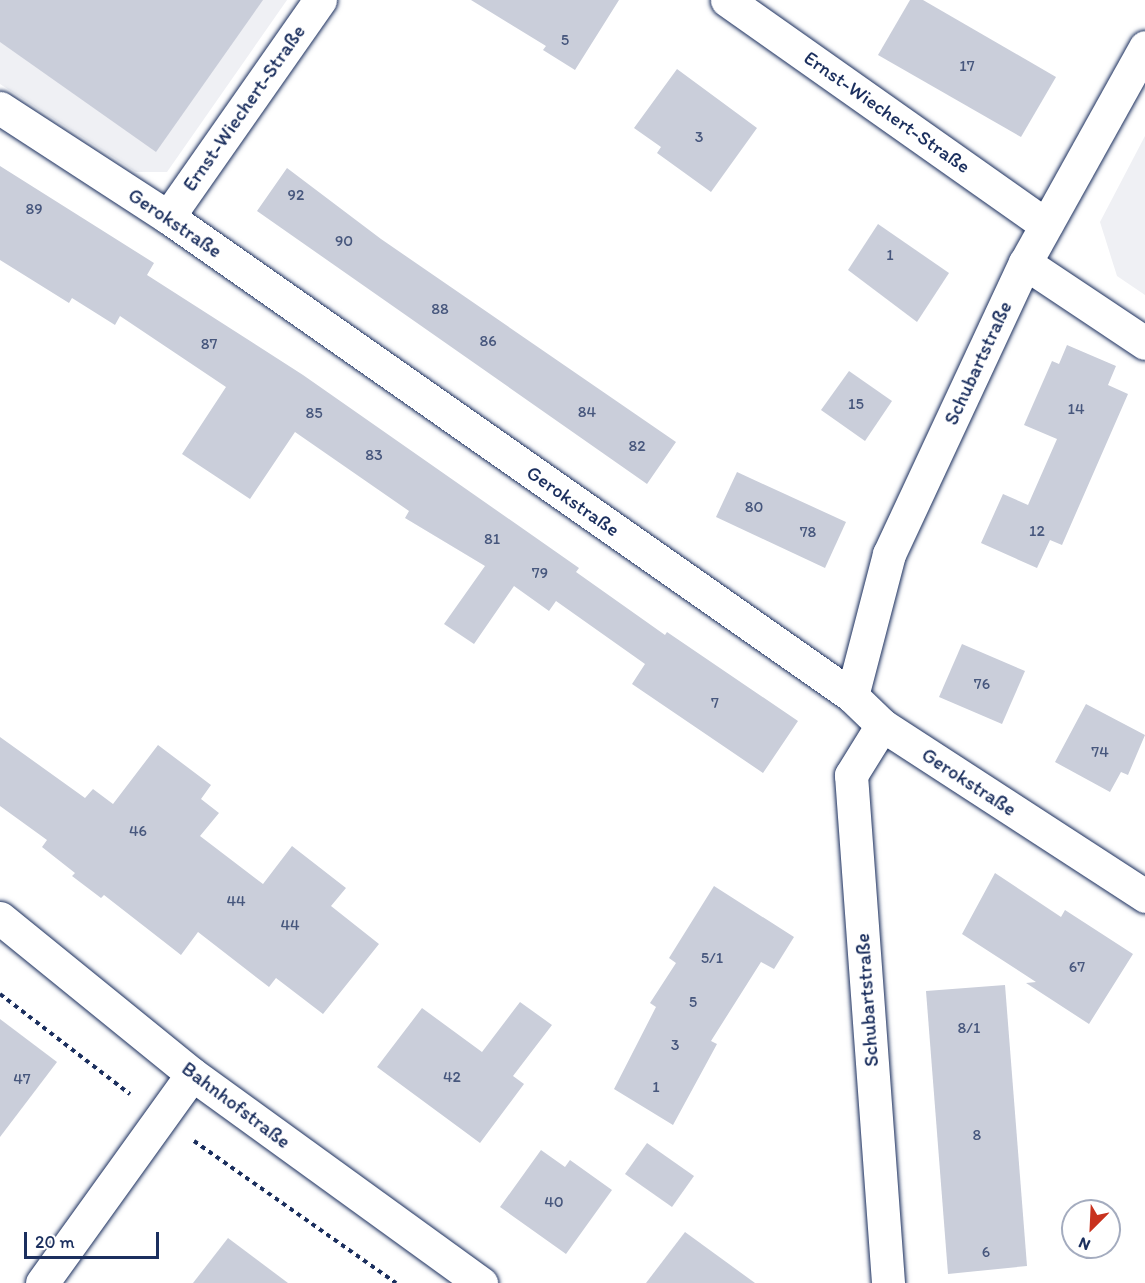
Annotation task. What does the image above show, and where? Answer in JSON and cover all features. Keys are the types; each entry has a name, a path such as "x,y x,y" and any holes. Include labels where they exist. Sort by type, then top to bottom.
{"street":[{"name":"Ernst-Wiechert-Straße","path":"168,217 320,0"},
{"name":"Ernst-Wiechert-Straße","path":"727,0 1046,225"},
{"name":"Schubartstraße","path":"852,696 889,554 1025,263 1145,47"},
{"name":"Gerokstraße","path":"0,108 168,217 852,696 882,725 1145,896"},
{"path":"1025,263 1145,343"},
{"name":"Schubartstraße","path":"882,725 851,775 888,1283"},
{"name":"Bahnhofstraße","path":"0,918 192,1074 481,1283"},
{"path":"42,1283 192,1074"}],"shaded area":[{"path":"0,0 287,0 167,172 136,172 0,84"},
{"path":"1145,136 1145,295 1117,276 1100,222"}],"building":[{"path":"0,0 263,0 156,152 0,42"},
{"path":"471,0 619,0 575,70 543,50 546,46"},
{"path":"910,0 923,0 1056,77 1021,137 878,55"},
{"path":"677,69 757,128 711,192 657,153 661,147 634,128"},
{"path":"0,166 154,263 147,275 303,375 579,568 576,572 665,635 667,632 798,721 763,773 632,684 645,664 556,601 549,611 514,586 474,644 444,624 485,566 405,518 409,511 295,432 250,499 182,454 226,387 120,316 115,325 72,298 69,303 0,260"},
{"path":"287,168 381,239 676,442 647,484 257,211"},
{"path":"878,224 949,273 917,322 848,270"},
{"path":"1067,345 1116,366 1108,385 1128,394 1062,545 1050,540 1037,568 981,543 1003,494 1028,505 1057,439 1024,425 1052,361 1059,364"},
{"path":"849,371 892,401 865,441 821,410"},
{"path":"737,472 846,522 825,568 716,517"},
{"path":"962,644 1025,671 1002,724 939,697"},
{"path":"1086,704 1145,735 1128,775 1121,772 1110,792 1055,762"},
{"path":"0,737 85,798 93,789 113,804 158,745 211,785 201,799 219,813 200,836 263,884 292,846 346,888 331,906 379,944 323,1014 276,978 269,987 198,932 181,955 104,895 101,898 72,876 75,873 42,847 47,840 0,806"},
{"path":"995,873 1061,917 1065,910 1133,954 1089,1024 1026,983 1036,982 962,934"},
{"path":"714,886 794,937 774,969 761,962 711,1041 717,1044 673,1125 614,1089 656,1007 650,1003 676,963 669,958"},
{"path":"1005,985 1027,1266 948,1274 926,991"},
{"path":"520,1002 552,1025 513,1076 524,1084 480,1143 377,1067 422,1008 482,1052"},
{"path":"0,1019 57,1062 0,1137"},
{"path":"647,1143 694,1176 672,1207 625,1174"},
{"path":"541,1150 565,1167 570,1160 612,1190 566,1254 500,1207"},
{"path":"685,1232 755,1283 646,1283"},
{"path":"228,1238 288,1283 193,1283"}]}
